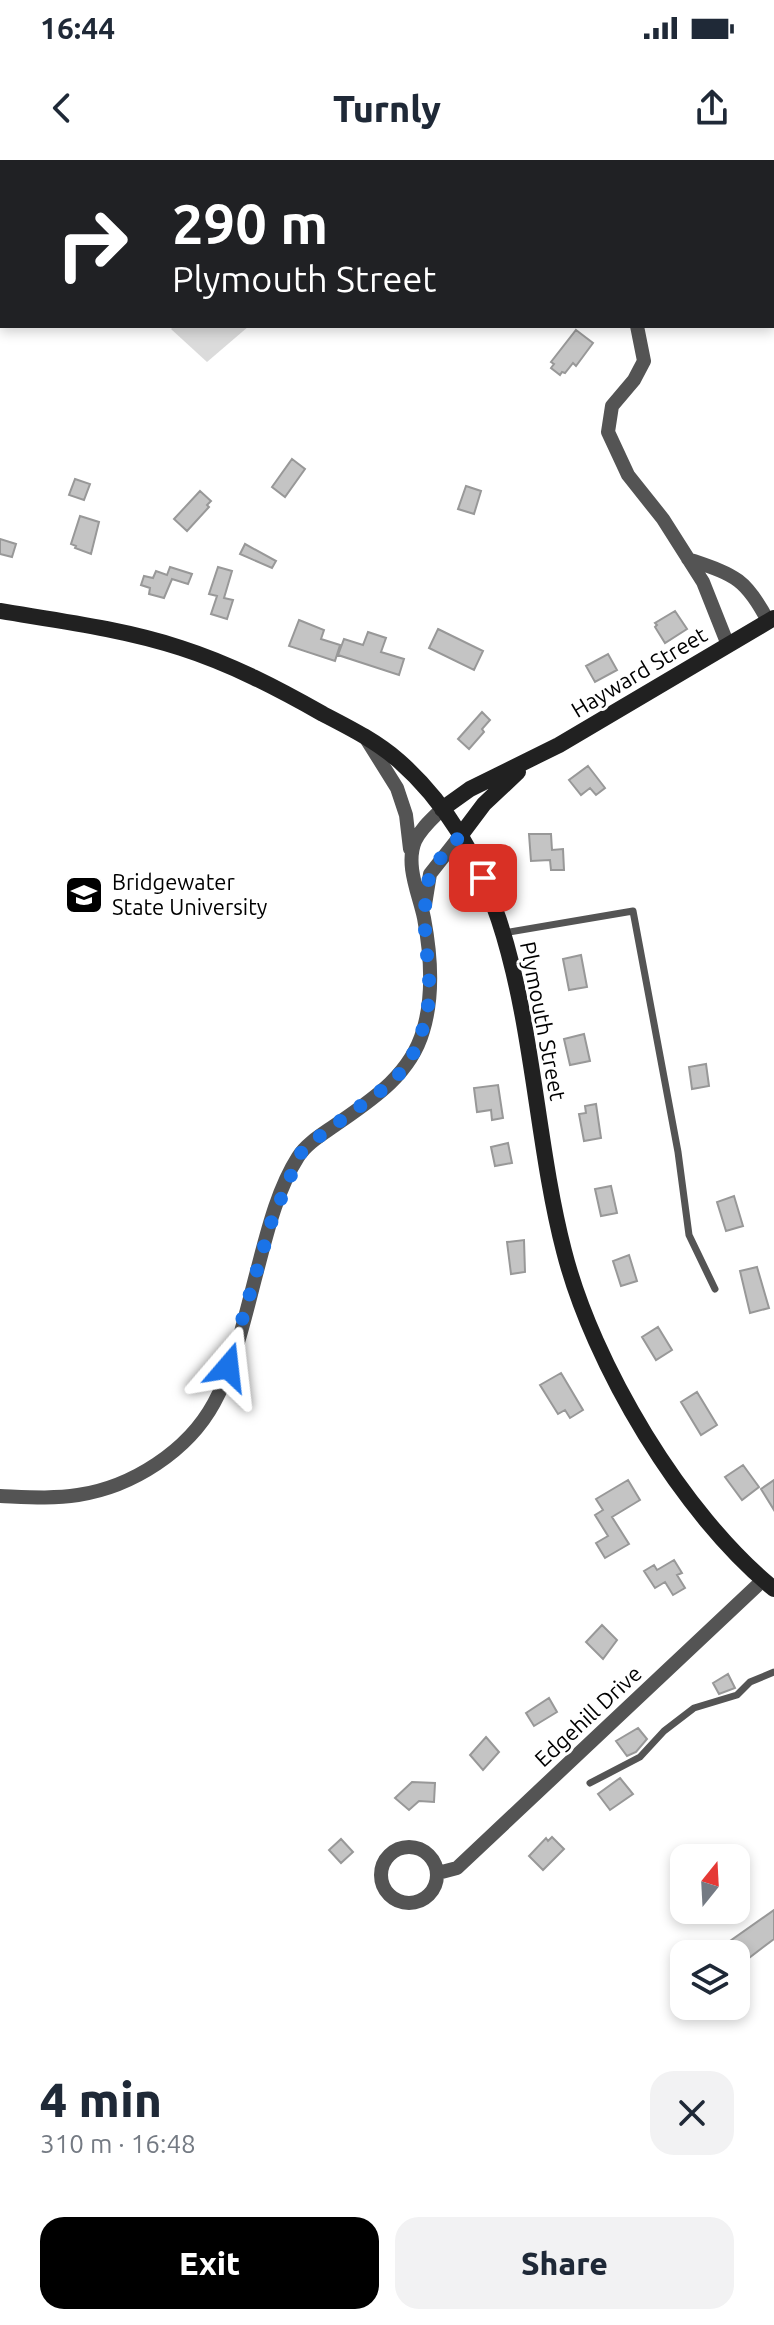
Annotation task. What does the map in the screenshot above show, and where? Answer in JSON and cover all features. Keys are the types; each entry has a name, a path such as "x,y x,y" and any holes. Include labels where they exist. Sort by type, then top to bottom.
{"main road":[{"name":"Plymouth Street","path":"0,611 180,647 252,676 365,737 399,762 442,809 483,878 504,933 517,989 557,1222 583,1311 616,1382 662,1458 716,1532 768,1584"},
{"name":"Hayward Street","path":"442,809 482,783 527,763 771,620"},
{"name":"Hayward Street","path":"460,836 484,804 527,763"}],"street":[{"path":"637,328 644,361 634,380 612,406 608,432 628,475 663,519 703,582 728,645"},
{"path":"688,559 732,574 756,598 771,620"},
{"path":"0,1496 70,1496 113,1486 146,1470 173,1451 205,1416 222,1385 272,1220 300,1154 386,1087 402,1071 416,1049 426,1019 430,992 424,917 414,877 402,800 390,774 365,737"},
{"path":"414,877 412,857 415,841 442,809"},
{"path":"424,917 430,874 460,836"},
{"name":"Edgehill Drive","path":"438,1873 459,1867 768,1584"},
{"name":"Edgehill Drive","path":"407,1847 426,1852 433,1859 438,1873 437,1882 429,1895 412,1903 393,1898 383,1887 381,1877 389,1855 407,1847"}],"lane":[{"path":"504,933 633,911 678,1152 689,1235 715,1289"},
{"path":"590,1783 640,1757 664,1731 694,1708 737,1695 750,1682 774,1672"}],"path":[{"path":"37,160 48,160"}],"shaded area":[{"path":"172,328 247,328 207,362"}],"building":[{"path":"576,330 593,343 576,366 573,363 560,375 551,368 554,364 551,362"},
{"path":"292,459 305,469 285,497 272,487"},
{"path":"75,479 90,484 84,500 69,495"},
{"path":"466,486 481,491 474,514 458,509"},
{"path":"200,491 211,501 187,531 174,519"},
{"path":"80,516 99,522 91,554 71,544"},
{"path":"0,539 16,544 12,557 0,554"},
{"path":"245,544 276,561 272,568 240,554"},
{"path":"170,567 192,574 188,584 172,579 164,598 149,594 150,588 141,585 144,576 153,578 156,571 167,575"},
{"path":"218,567 232,571 224,598 233,600 227,619 211,614 217,596 209,594"},
{"path":"675,611 687,629 665,643 655,623"},
{"path":"299,620 324,630 321,639 340,645 335,661 289,646"},
{"path":"438,629 483,651 474,670 429,648"},
{"path":"368,632 386,638 381,652 404,659 399,675 338,655 344,639 363,645"},
{"path":"608,654 617,670 595,682 586,666"},
{"path":"482,712 490,720 469,749 458,739"},
{"path":"588,766 605,788 596,795 590,788 581,795 569,780"},
{"path":"529,834 551,834 552,850 563,849 564,870 551,870 550,860 531,861"},
{"path":"581,955 587,987 569,990 563,959"},
{"path":"584,1034 590,1061 570,1065 564,1039"},
{"path":"706,1064 709,1086 692,1089 689,1067"},
{"path":"498,1085 503,1118 492,1120 491,1110 477,1112 474,1088"},
{"path":"596,1104 601,1138 584,1141 579,1114 586,1113 585,1106"},
{"path":"508,1143 512,1163 495,1166 491,1147"},
{"path":"611,1186 617,1213 601,1216 595,1189"},
{"path":"734,1196 743,1226 726,1231 717,1202"},
{"path":"524,1240 525,1272 511,1274 507,1242"},
{"path":"629,1255 637,1281 621,1286 613,1261"},
{"path":"757,1267 769,1308 750,1313 740,1271"},
{"path":"658,1327 672,1350 656,1360 642,1337"},
{"path":"561,1373 583,1410 570,1418 565,1410 558,1414 540,1385"},
{"path":"697,1392 717,1425 701,1435 681,1402"},
{"path":"743,1465 759,1487 742,1500 725,1477"},
{"path":"628,1480 640,1500 612,1517 629,1544 605,1558 596,1543 608,1536 595,1515 603,1510 596,1499"},
{"path":"774,1480 774,1510 761,1489"},
{"path":"674,1560 682,1573 677,1575 685,1588 673,1595 665,1582 655,1588 644,1571 654,1565 657,1570"},
{"path":"602,1625 617,1640 603,1659 586,1642"},
{"path":"728,1674 735,1688 719,1694 713,1683"},
{"path":"549,1698 557,1712 534,1726 526,1713"},
{"path":"638,1728 647,1739 636,1752 627,1756 616,1741"},
{"path":"486,1737 499,1752 483,1770 470,1755"},
{"path":"620,1778 633,1794 610,1810 598,1794"},
{"path":"412,1782 435,1783 434,1802 419,1801 409,1810 395,1798"},
{"path":"552,1837 564,1849 543,1870 529,1856 546,1838 548,1841"},
{"path":"341,1839 353,1852 341,1863 329,1850"},
{"path":"774,1910 774,1939 750,1957 750,1940 731,1940"}],"place":[{"name":"Bridgewater State University","path":"84,895"}],"route":[{"path":"228,1367 272,1220 289,1173 300,1154 394,1080 410,1060 422,1035 430,992 424,917 430,874 460,836 483,878"}]}
